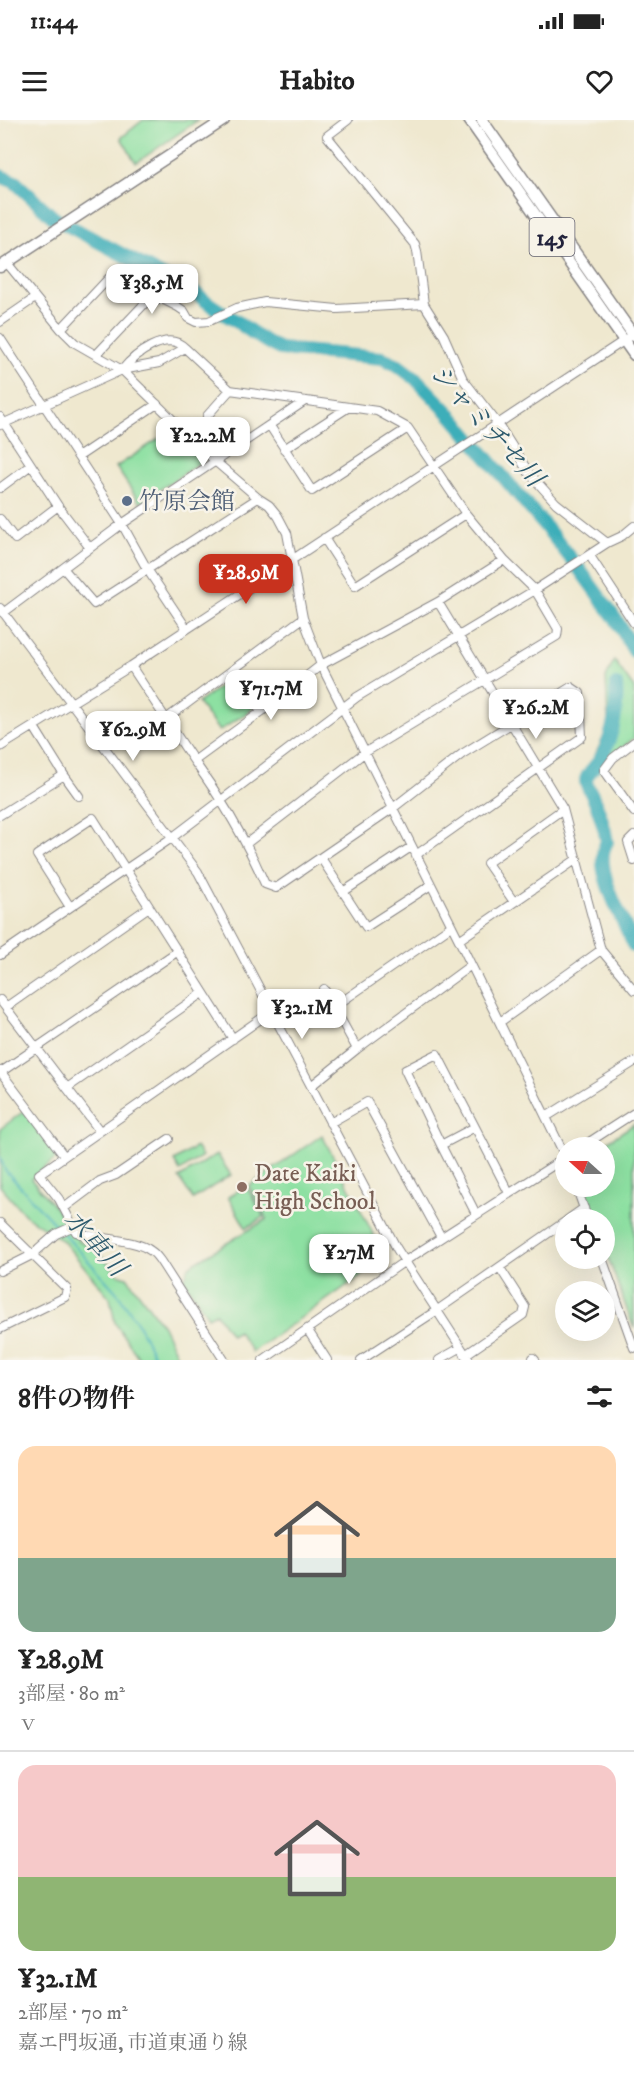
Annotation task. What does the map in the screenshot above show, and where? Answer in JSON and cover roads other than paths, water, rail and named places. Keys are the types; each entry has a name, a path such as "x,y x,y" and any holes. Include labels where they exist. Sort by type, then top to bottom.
{"main road":[{"name":"145","path":"469,120 630,337"},
{"name":"145","path":"482,120 630,337 634,355"},
{"path":"3,265 223,121"}],"street":[{"path":"348,120 327,136 415,244 424,304 444,336 463,379 498,424 529,473 549,495 607,543"},
{"path":"3,265 75,343 122,370 216,462 269,505 278,516 287,533 303,618 321,665 556,1137"},
{"path":"61,329 109,278"},
{"path":"0,322 35,298"},
{"path":"96,355 148,300 164,300 178,307 188,318 196,322 209,321 237,308 265,302 337,309 424,304"},
{"path":"0,747 131,666 630,337"},
{"path":"0,338 122,524 147,569 187,629"},
{"path":"122,370 132,358 151,346 180,343 230,390 377,411 408,428 466,514 504,560 535,591 558,629 557,636 364,753 247,843"},
{"path":"90,549 1,422 122,370 159,363 185,348"},
{"path":"207,416 230,390"},
{"path":"305,401 122,524 2,611 198,872 405,1261 464,1354"},
{"path":"78,457 157,404"},
{"path":"284,449 350,407"},
{"path":"270,426 312,491 408,428"},
{"path":"0,488 31,465"},
{"path":"63,568 94,604 258,498"},
{"path":"0,519 15,538 58,506"},
{"path":"324,538 356,586 466,514"},
{"path":"0,955 173,837 357,697 535,591 634,526"},
{"path":"588,557 634,623"},
{"path":"195,761 321,665 438,602 504,560"},
{"path":"438,602 563,809 602,950 634,990"},
{"path":"166,719 303,618"},
{"path":"131,666 222,799 247,843 265,884 276,888 393,808 462,753 572,687 580,693 582,737 538,770 414,851 343,892"},
{"path":"232,670 261,712"},
{"path":"34,727 79,796"},
{"path":"634,742 613,758 604,770 634,812"},
{"path":"0,815 64,774"},
{"path":"514,902 488,863 563,809"},
{"path":"70,907 37,855 93,818 233,1039"},
{"path":"634,836 628,842 634,861"},
{"path":"321,858 366,927 431,885"},
{"path":"459,940 577,859"},
{"path":"99,1130 3,1003 149,907"},
{"path":"334,1007 451,926"},
{"path":"500,1022 602,950"},
{"path":"64,1156 1,1072 178,951"},
{"path":"311,1086 471,965"},
{"path":"324,989 357,1049"},
{"path":"67,1088 203,993"},
{"path":"224,1360 152,1251 142,1246 76,1232 64,1208 39,1174 272,1011"},
{"path":"476,1214 405,1070 437,1054 509,1193"},
{"path":"546,1117 634,1062"},
{"path":"330,1123 367,1102 441,1237"},
{"path":"597,1137 634,1113"},
{"path":"441,1145 474,1127"},
{"path":"64,1208 100,1181 116,1175 169,1139"},
{"path":"263,1360 405,1261 555,1163"},
{"path":"580,1197 584,1208"},
{"path":"0,1223 67,1289 65,1297 0,1329"},
{"path":"0,1271 32,1255 62,1231 74,1226"},
{"path":"361,1360 500,1268 555,1228"},
{"path":"439,1360 464,1354 523,1315 525,1307 500,1268"},
{"path":"606,1269 634,1348"},
{"path":"308,1329 327,1360"}],"waterway":[{"name":"シャミチセ川","path":"0,176 15,182 54,218 198,295 280,349 382,358 396,364 416,379 449,413 545,526 617,621 634,651"},
{"path":"616,685 615,715 611,734 604,752 589,772 586,780 606,835 607,842 603,853 606,879 634,946"},
{"name":"水車川","path":"0,1157 5,1170 59,1229"},
{"name":"水車川","path":"63,1233 119,1295 137,1322 156,1360"}],"place":[{"name":"竹原会館","path":"127,501"},
{"name":"Date Kaiki High School","path":"242,1187"}]}
